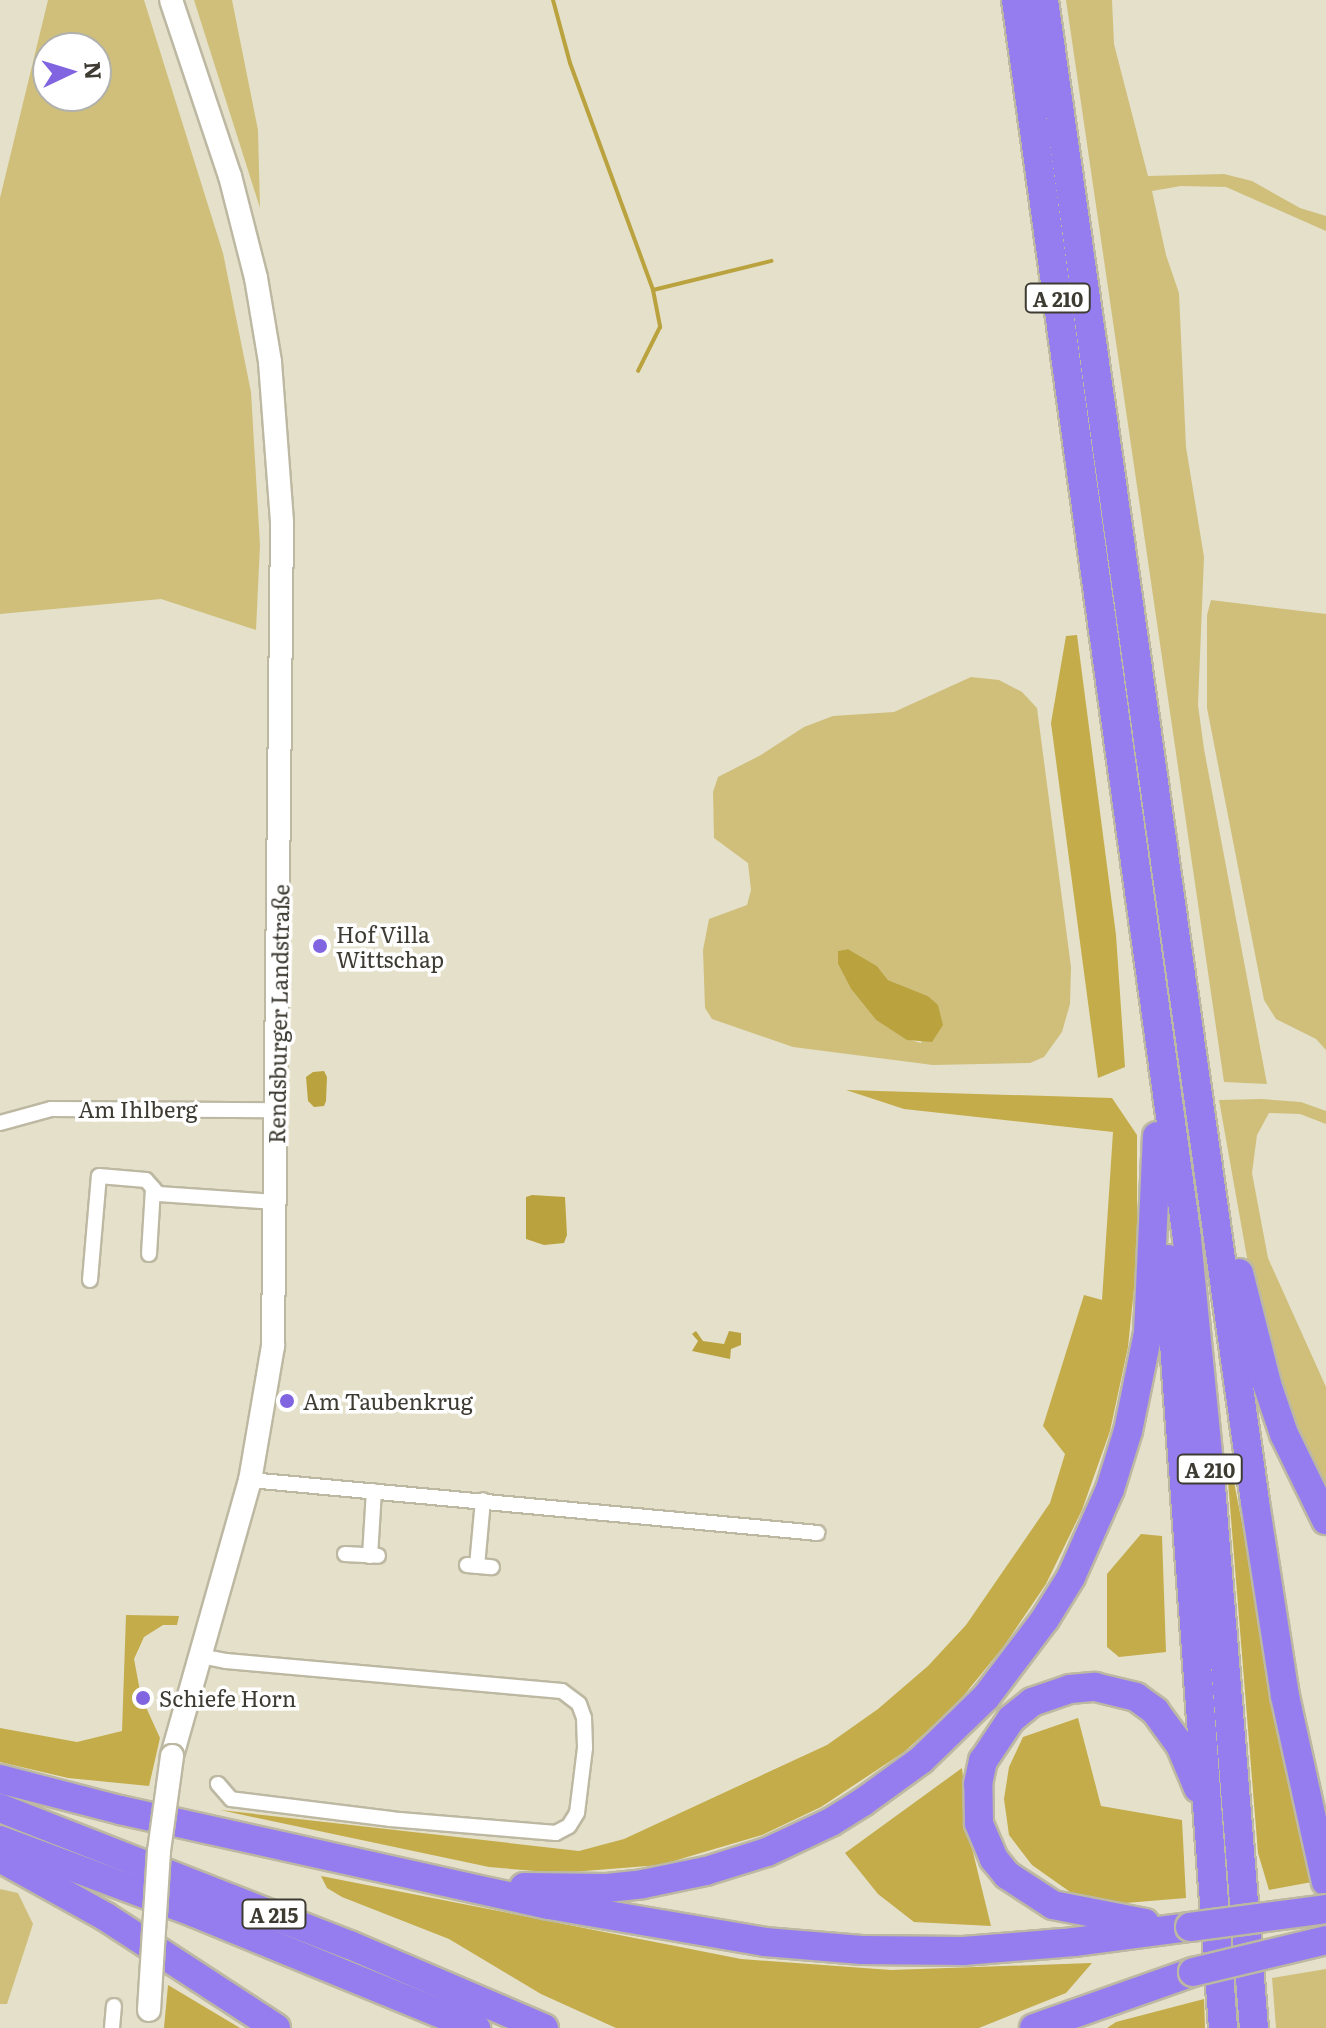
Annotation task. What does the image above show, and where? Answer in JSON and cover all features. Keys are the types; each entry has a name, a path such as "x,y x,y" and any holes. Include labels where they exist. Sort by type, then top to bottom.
{"highway":[{"name":"A 210","path":"1016,0 1172,1113 1210,1473 1254,2028"},
{"name":"A 210","path":"1044,0 1284,1686 1326,1882"},
{"path":"1143,912 1223,2025"},
{"path":"1195,1073 1267,1384 1284,1434 1326,1520"},
{"path":"464,1886 607,1888 684,1876 734,1864 792,1841 863,1802 921,1760 986,1697 1045,1619 1071,1577 1110,1489 1128,1431 1148,1333 1157,1136"},
{"path":"1190,1927 1074,1912 1045,1902 1021,1887 994,1859 985,1840 977,1803 983,1761 1011,1719 1032,1702 1070,1689 1095,1687 1118,1690 1136,1697 1168,1726 1191,1767 1208,1827"},
{"path":"0,1779 120,1810 661,1926 850,1950 1002,1949 1326,1909"},
{"name":"A 215","path":"0,1808 320,1933 544,2028"},
{"name":"A 215","path":"0,1840 209,1919 476,2028"},
{"path":"0,1858 106,1917 276,2028"},
{"path":"1034,2028 1193,1972 1326,1940"},
{"path":"1073,2028 1143,1989"}],"street":[{"name":"Rendsburger Landstraße","path":"148,2019 159,1851 172,1756 250,1480 273,1346 278,1117 282,523 276,420 264,321 236,201 171,0"},
{"name":"Am Ihlberg","path":"0,1123 51,1109 278,1117"},
{"path":"90,1280 99,1176 146,1180 158,1194 276,1202"},
{"path":"149,1254 153,1188"},
{"path":"250,1480 818,1533"},
{"path":"345,1554 374,1556 374,1491"},
{"path":"479,1566 483,1500"},
{"path":"200,1656 226,1661 562,1691 579,1704 584,1718 585,1748 577,1813 569,1826 548,1835 231,1799 218,1784"},
{"path":"112,2028 114,2006"}],"shaded area":[{"path":"48,0 144,0 223,253 251,392 260,545 256,630 161,599 0,614 0,198 32,66 32,112 112,112 112,32 40,32"},
{"path":"194,0 232,0 258,130 260,208"},
{"path":"1066,0 1112,0 1114,44 1148,176 1224,174 1252,181 1300,208 1326,216 1326,231 1226,187 1181,186 1152,191 1166,255 1179,293 1186,447 1204,557 1198,705 1267,1084 1224,1082"},
{"path":"1211,600 1326,614 1326,1050 1316,1039 1276,1019 1264,1000 1207,708 1207,615"},
{"path":"1077,635 1116,935 1125,1067 1098,1078 1051,723 1066,636"},
{"path":"971,677 999,680 1022,692 1037,708 1071,967 1070,1004 1062,1032 1044,1057 1030,1063 933,1065 793,1047 712,1019 705,1008 703,950 709,919 747,905 751,890 748,863 714,838 713,792 718,777 761,755 804,727 833,716 894,712","holes":["848,949 877,966 888,980 928,996 938,1006 921,1043 907,1039 876,1020 851,989 838,964 838,951"]},
{"path":"848,949 877,966 888,980 928,996 938,1005 943,1025 932,1042 907,1040 876,1020 851,989 838,964 838,951"},
{"path":"324,1071 327,1077 326,1101 324,1106 314,1107 308,1101 306,1077 313,1072"},
{"path":"846,1090 1112,1098 1137,1135 1137,1259 1128,1347 1110,1431 1082,1510 1046,1584 1004,1646 956,1705 904,1752 821,1807 762,1835 660,1865 559,1873 489,1867 220,1810 579,1851 624,1839 827,1745 878,1709 928,1666 966,1625 1050,1503 1065,1454 1043,1426 1084,1295 1102,1300 1113,1132 904,1109"},
{"path":"1219,1100 1301,1102 1326,1111 1326,1124 1300,1114 1269,1113 1257,1135 1252,1173 1268,1258 1326,1387 1326,1489 1290,1410 1251,1280"},
{"path":"526,1197 565,1197 567,1235 564,1243 544,1245 526,1239"},
{"path":"696,1331 703,1341 724,1344 729,1331 741,1333 741,1345 731,1349 730,1359 692,1351 698,1341 692,1334"},
{"path":"1228,1481 1234,1482 1312,1882 1269,1890 1258,1853"},
{"path":"1141,1534 1162,1536 1166,1652 1119,1657 1107,1647 1107,1574"},
{"path":"126,1615 179,1616 177,1625 163,1625 144,1637 134,1659 140,1691 134,1693 139,1707 145,1705 160,1738 149,1786 68,1778 0,1762 0,1728 77,1742 122,1731"},
{"path":"1078,1718 1101,1806 1182,1820 1186,1898 1125,1903 1073,1894 1032,1865 1009,1835 1004,1799 1009,1767 1023,1737"},
{"path":"962,1768 969,1836 991,1926 914,1922 878,1894 845,1853"},
{"path":"321,1876 741,1959 891,1970 1092,1963 1066,1993 979,2028 616,2028 541,1994 449,1939 342,1897 327,1888"},
{"path":"0,1889 18,1893 33,1924 7,2004 0,2004"},
{"path":"1326,1969 1326,2028 1276,2028 1272,1978"},
{"path":"168,1985 240,2028 164,2028"},
{"path":"1204,1999 1205,2028 1107,2028 1116,2022"}],"waterway":[{"path":"553,0 570,63 653,290 660,327 638,371"},
{"path":"653,290 771,261"}],"place":[{"name":"Hof Villa Wittschap","path":"320,946"},
{"name":"Am Taubenkrug","path":"287,1401"},
{"name":"Schiefe Horn","path":"143,1698"}]}
